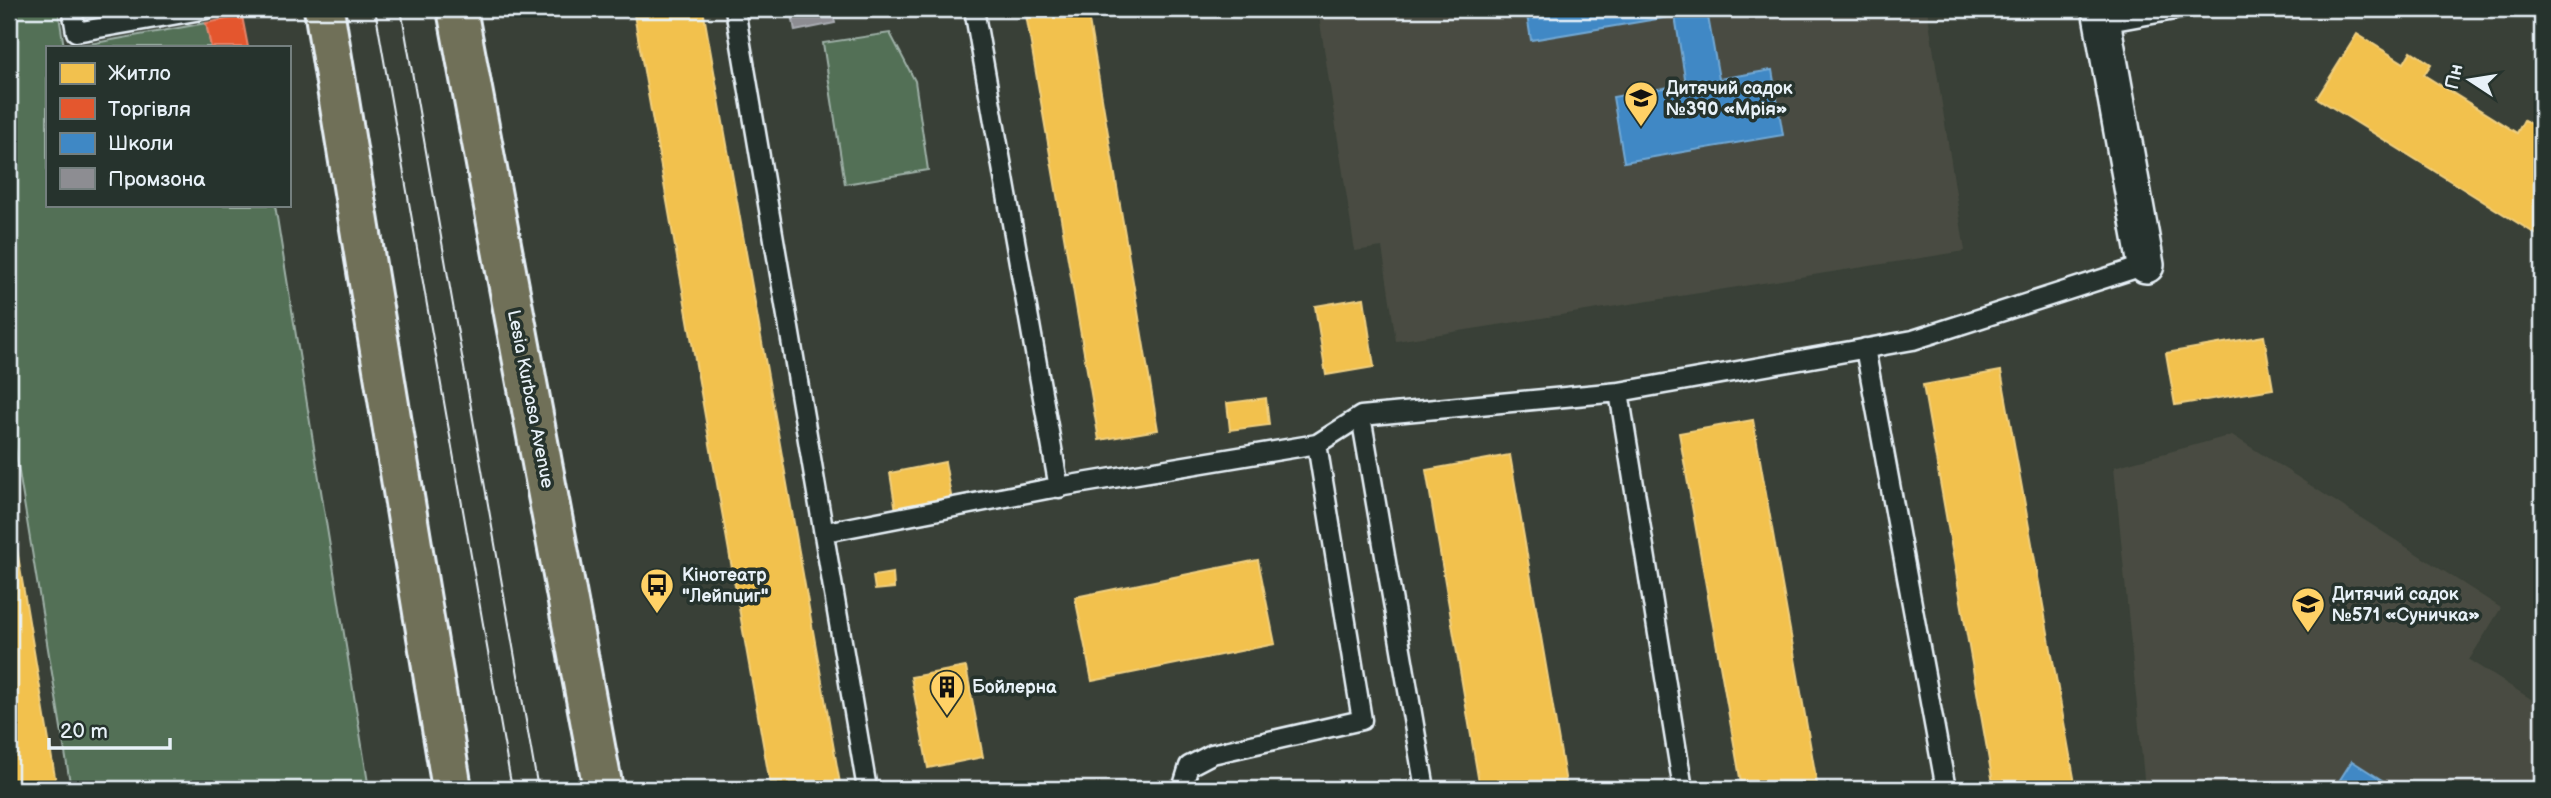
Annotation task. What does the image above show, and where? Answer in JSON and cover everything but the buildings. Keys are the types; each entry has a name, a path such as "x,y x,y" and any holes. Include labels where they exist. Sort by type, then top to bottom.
{"main road":[{"path":"324,9 452,789"},
{"name":"Lesia Kurbasa Avenue","path":"457,9 603,789"}],"street":[{"path":"2101,16 2146,265"}],"lane":[{"path":"72,9 76,32 207,9"},
{"path":"735,9 826,532 867,789"},
{"path":"974,9 1059,488"},
{"path":"2101,16 2180,9"},
{"path":"826,532 1059,488 1317,444 1361,416 1619,392 1913,340 2146,265"},
{"path":"1865,348 1946,789"},
{"path":"1619,392 1683,789"},
{"path":"1361,416 1425,789"},
{"path":"1182,789 1189,766 1212,754 1362,720 1317,444"}],"shaded area":[{"name":"Дитячий садок №390 «Мрія»","path":"1318,9 1927,9 1965,251 1396,341 1382,247 1355,251"},
{"name":"Дитячий садок №571 «Суничка»","path":"2232,435 2501,608 2469,660 2542,706 2542,789 2145,789 2114,467"}],"green space":[{"path":"9,9 58,9 64,46 46,46 46,206 275,206 369,789 71,789 9,411"},
{"path":"206,23 211,46 79,46"},
{"path":"890,33 915,81 928,170 845,184 823,43"}],"tram line":[{"path":"375,9 512,789"},
{"path":"401,9 538,789"}],"place":[{"name":"Дитячий садок №390 «Мрія»","path":"1641,128"},
{"name":"Кінотеатр \"Лейпциг\"","path":"657,615"},
{"name":"Дитячий садок №571 «Суничка»","path":"2308,634"},
{"name":"Бойлерна","path":"947,717"}]}
